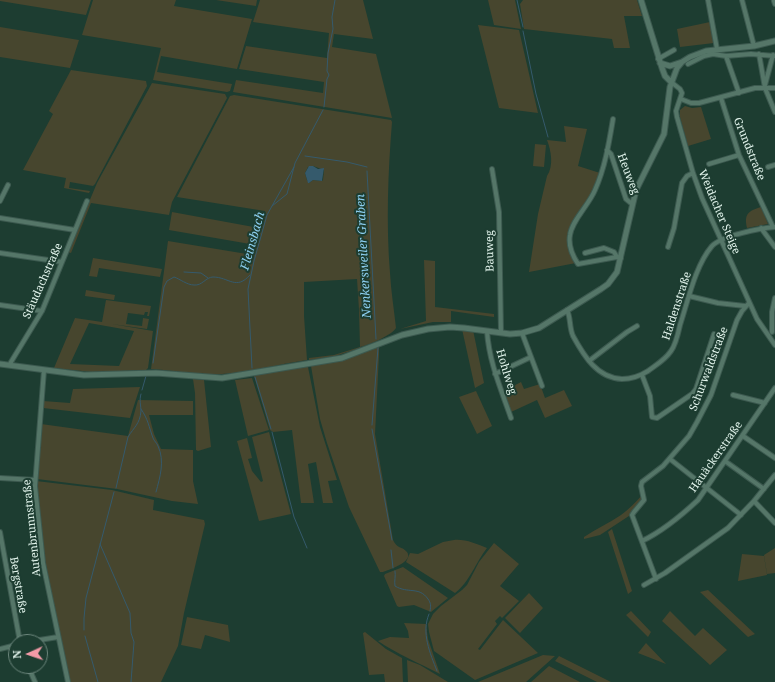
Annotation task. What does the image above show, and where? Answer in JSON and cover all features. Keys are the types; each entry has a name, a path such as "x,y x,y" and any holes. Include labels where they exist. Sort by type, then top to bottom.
{"street":[{"path":"641,0 659,61 665,76 681,91 681,100 695,104 755,88 775,88"},
{"path":"708,0 717,49"},
{"path":"742,0 754,46"},
{"path":"659,61 670,66 682,62 697,53 717,49 754,46 775,41"},
{"path":"731,48 731,55"},
{"path":"659,61 674,50"},
{"path":"759,54 765,88 775,112"},
{"path":"688,64 709,55 726,56 759,54 774,56 765,88"},
{"path":"726,56 739,93"},
{"path":"0,364 88,375 149,373 222,378 342,358 402,335 428,329 464,328 501,333 522,333 539,328 608,284 617,272 619,257 632,204 642,178 662,141 671,82 675,71 682,62"},
{"name":"Grundstraße","path":"721,98 739,155 774,227"},
{"name":"Weidacher Steige","path":"681,100 676,111 676,117 693,173 749,303 757,319 775,345"},
{"path":"613,119 603,168 596,188 570,234 570,249 578,264 619,257"},
{"name":"Heuweg","path":"607,150 611,154 626,199 632,204"},
{"path":"709,164 739,155"},
{"path":"768,167 775,165"},
{"name":"Bauweg","path":"492,169 499,212 501,333"},
{"path":"668,247 674,228 682,183 687,176 693,173"},
{"path":"0,201 8,185"},
{"name":"Stäudachstraße","path":"10,365 42,311 87,201"},
{"path":"0,218 75,230"},
{"path":"721,240 761,228 774,227"},
{"path":"761,228 775,247"},
{"name":"Haldenstraße","path":"567,310 569,315 570,330 595,368 608,377 625,379 642,375 666,358 670,352 698,271 712,246 721,240"},
{"path":"585,253 604,248 614,252 619,257"},
{"path":"0,253 62,262"},
{"path":"689,296 718,303 745,306"},
{"path":"768,335 774,332 772,312 775,298"},
{"name":"Schurwaldstraße","path":"642,541 633,514 644,500 641,486 642,482 660,470 694,429 713,389 737,320 745,306 749,303"},
{"path":"0,304 42,311"},
{"path":"589,361 637,326"},
{"name":"Hohlweg","path":"487,331 495,374 511,418"},
{"path":"522,333 542,386"},
{"path":"642,375 650,396 652,417 657,418 692,394 696,389 714,334"},
{"path":"495,374 531,358"},
{"name":"Autenbrunnstraße","path":"44,370 34,480 43,563 68,682"},
{"name":"Hauäckerstraße","path":"642,541 686,511 698,500 775,388"},
{"path":"733,395 765,403"},
{"path":"743,436 775,458"},
{"path":"670,459 741,515"},
{"path":"725,461 764,489"},
{"path":"644,585 656,579 692,552 716,538 741,515 774,477"},
{"path":"0,478 34,480"},
{"path":"754,500 775,523"},
{"name":"Bergstraße","path":"0,532 19,634"},
{"path":"642,541 656,579"},
{"path":"48,639 58,637"}],"shaded area":[{"path":"0,0 91,0 86,15"},
{"path":"93,0 176,0 174,6 252,19 237,69 161,56 157,72 232,84 230,91 227,92 153,80 161,48 82,35"},
{"path":"216,0 257,0 256,6"},
{"path":"260,0 363,0 373,39 334,34 332,47 376,54 392,118 233,92 236,80 323,93 324,82 239,69 246,46 327,58 329,33 253,22"},
{"path":"488,0 515,0 521,29 494,25"},
{"path":"523,0 637,0 642,16 624,16 630,48 614,48 612,39 524,29 520,4"},
{"path":"710,22 714,43 680,47 677,29"},
{"path":"478,25 519,30 538,113 499,108"},
{"path":"0,27 79,40 70,68 0,57"},
{"path":"71,70 146,81 147,86 95,184 93,186 70,182 69,188 90,191 89,193 64,188 66,178 23,170 53,114 49,111"},
{"path":"152,83 225,94 227,98 172,202 169,215 91,203 71,253 68,252 97,183"},
{"path":"234,95 391,120 388,235 390,280 396,328 390,334 360,347 357,279 304,282 304,316 307,360 244,372 222,374 204,374 151,369 168,241 247,254 250,244 169,230 172,212 259,228 265,211 177,197 230,96","holes":["313,166 324,170 322,181 313,180 309,183 305,173 308,167"]},
{"path":"685,106 692,108 701,107 711,139 688,146 680,117 680,110"},
{"path":"564,126 587,129 578,166 600,173 593,191 571,226 568,243 576,263 529,272 538,214 547,176 551,168 551,153 547,140 566,142"},
{"path":"535,144 546,145 544,167 533,166"},
{"path":"761,207 768,224 747,228 746,219 748,214"},
{"path":"93,258 162,269 160,277 99,268 97,277 89,276"},
{"path":"424,260 435,261 435,307 494,314 494,317 451,311 451,322 433,322 400,329 426,321"},
{"path":"86,290 115,295 114,300 85,296"},
{"path":"106,300 151,306 149,316 147,316 148,312 145,312 144,315 128,313 126,324 142,326 143,318 149,319 147,329 112,324 153,331 148,368 146,370 92,372 54,368 75,318 102,322","holes":["89,323 134,331 119,366 70,364"]},
{"path":"462,329 473,330 484,383 475,388"},
{"path":"377,346 379,348 379,355 375,434 393,540 396,545 407,552 408,556 407,559 400,565 383,572 380,572 349,507 320,419 311,366"},
{"path":"360,347 335,356 309,360 309,358 334,355"},
{"path":"306,366 308,367 320,427 337,480 328,481 333,503 323,503 316,462 308,464 314,503 301,503 292,430 273,432 270,430 254,376"},
{"path":"252,378 269,430 248,436 235,380"},
{"path":"193,379 204,380 211,447 198,451 196,450 195,393"},
{"path":"521,382 524,389 540,384 545,398 564,390 572,406 545,418 537,400 511,412 504,391"},
{"path":"140,387 130,418 43,408 43,401 70,403 73,389"},
{"path":"476,391 492,426 477,434 459,397"},
{"path":"138,400 193,401 193,415 149,415 154,434 161,449 193,450 193,481 198,504 172,501 117,489 37,479 41,424 128,436"},
{"path":"269,432 291,514 259,521 237,441 247,438 252,458 248,459 252,471 261,482 263,481 252,437"},
{"path":"36,481 112,490 154,500 153,510 204,520 205,524 184,613 178,646 161,682 69,682 44,556"},
{"path":"642,495 643,500 632,514 600,535 584,539 584,537 621,515"},
{"path":"612,529 632,591 628,594 608,532"},
{"path":"454,540 467,541 487,548 464,584 455,593 406,562 410,553 418,554 443,542"},
{"path":"494,543 519,564 500,586 519,601 502,618 500,616 495,621 497,624 478,649 480,650 503,620 538,653 475,680 434,651 428,624 433,614 441,606 467,585 479,562"},
{"path":"775,548 775,573 767,574 764,555"},
{"path":"742,554 764,556 767,575 738,581"},
{"path":"403,567 448,598 431,612 414,605 397,606 384,576 385,574"},
{"path":"708,590 755,634 748,637 700,592"},
{"path":"529,593 543,608 520,633 505,618"},
{"path":"631,611 651,632 648,637 626,615"},
{"path":"670,611 695,636 703,628 727,650 710,665 662,621"},
{"path":"187,617 228,625 230,642 205,635 201,649 181,645"},
{"path":"404,623 426,624 428,639 440,674 378,641 390,637 409,638 408,631"},
{"path":"365,632 386,649 402,658 403,682 385,682 384,674 369,675 363,633"},
{"path":"646,643 666,664 638,653"},
{"path":"543,655 555,656 526,682 478,682"},
{"path":"559,656 611,682 597,682 555,661"},
{"path":"407,660 420,665 448,682 408,682"},
{"path":"549,666 580,682 531,682"}],"water":[{"path":"309,166 313,166 318,169 324,168 322,181 313,180 308,183 305,173"}],"waterway":[{"name":"Fleinsbach","path":"324,107 327,79 329,75 327,71 328,53 333,29 332,17 335,0"},
{"path":"517,0 523,27"},
{"path":"523,31 536,94 548,137"},
{"name":"Fleinsbach","path":"252,368 248,289 254,261 267,215 272,206 287,194 295,163 323,110"},
{"name":"Nenkersweiler Graben","path":"305,156 347,162 367,167"},
{"path":"272,206 294,167"},
{"name":"Nenkersweiler Graben","path":"367,171 376,339"},
{"path":"184,272 201,273 208,278"},
{"path":"153,363 164,287 167,281 174,277 191,285 197,285 208,278 213,277 236,283 245,280 250,275"},
{"name":"Nenkersweiler Graben","path":"372,425 378,348"},
{"path":"142,390 146,376"},
{"name":"Fleinsbach","path":"255,377 271,429"},
{"path":"116,488 128,437 138,422 140,415 141,394"},
{"path":"141,409 147,420 153,439 158,446 161,457 161,469 156,492"},
{"name":"Nenkersweiler Graben","path":"372,429 392,540"},
{"name":"Fleinsbach","path":"272,432 294,517 307,548"},
{"path":"84,630 86,598 114,492"},
{"path":"100,544 130,613 131,633 134,642 131,682"},
{"name":"Nenkersweiler Graben","path":"391,550 393,568"},
{"name":"Nenkersweiler Graben","path":"395,571 395,586 404,590 417,591 425,595 431,606 430,611"},
{"name":"Nenkersweiler Graben","path":"429,614 426,636 429,650 437,671"},
{"path":"85,636 98,682"}]}
